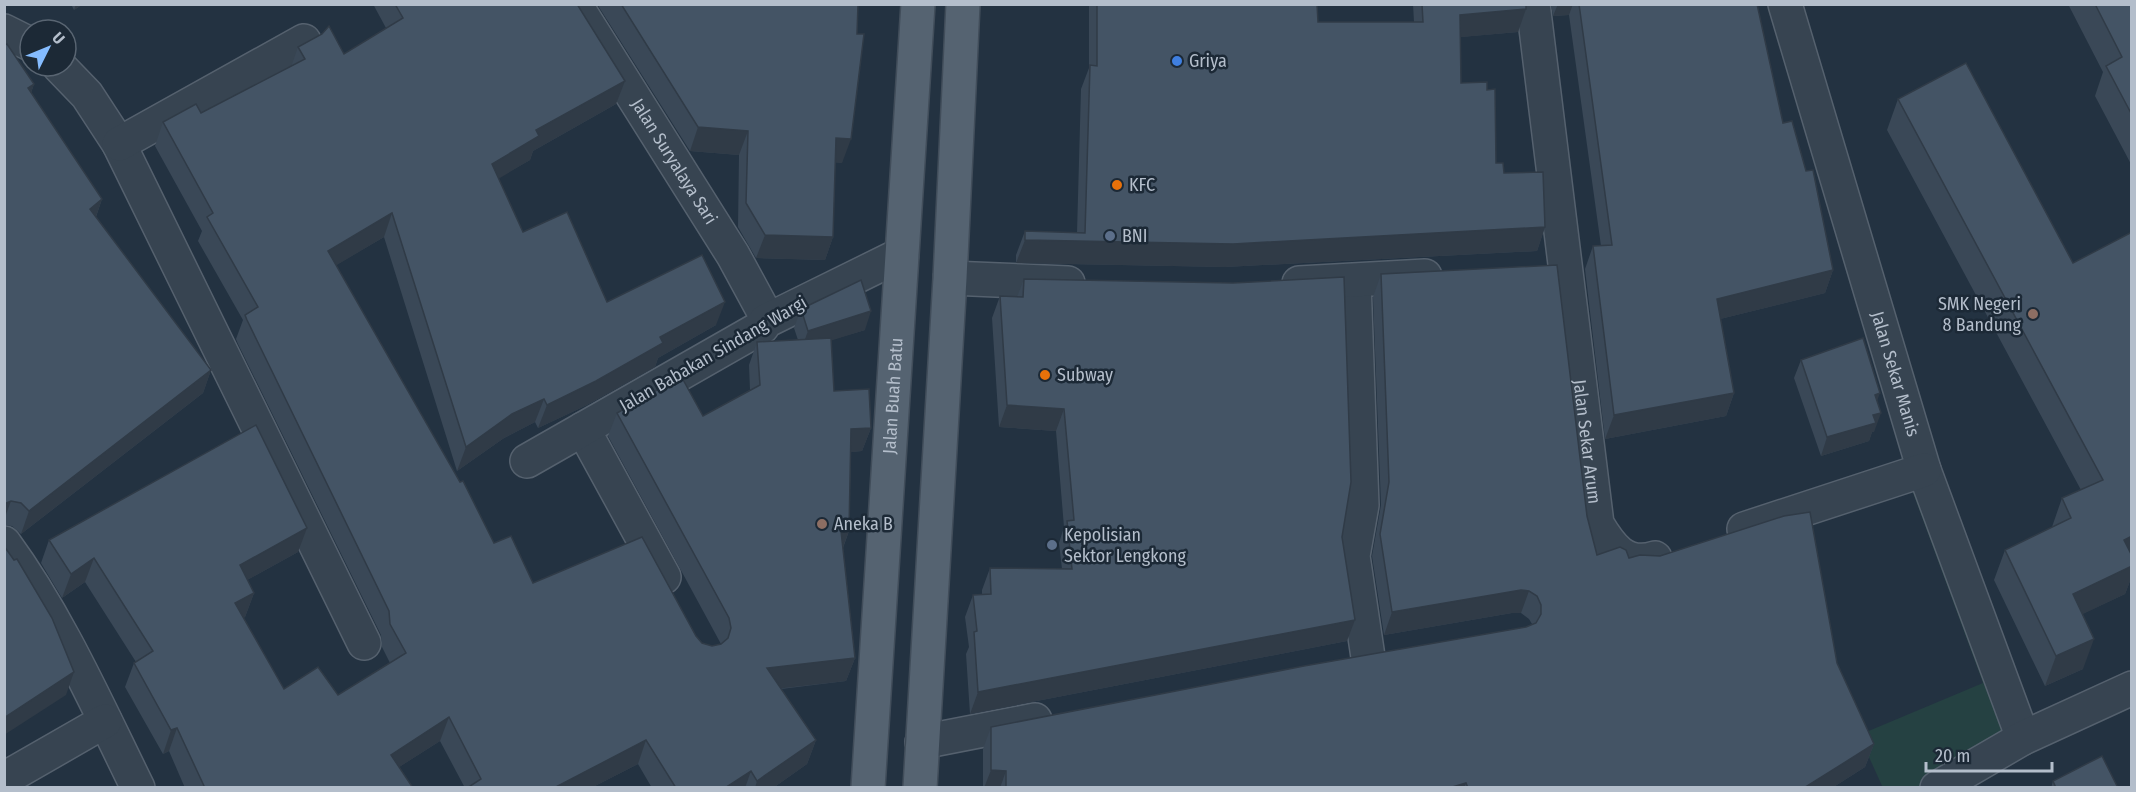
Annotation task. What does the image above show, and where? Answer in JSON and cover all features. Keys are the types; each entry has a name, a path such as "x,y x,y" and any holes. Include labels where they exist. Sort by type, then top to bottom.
{"main road":[{"name":"Jalan Buah Batu","path":"868,788 918,4"},
{"path":"920,788 950,278 963,4"}],"street":[{"path":"4,24 6,4"},
{"name":"Jalan Suryalaya Sari","path":"575,4 733,255 765,314 766,321"},
{"name":"Jalan Sekar Arum","path":"1533,4 1552,268 1597,524 1610,546 1625,557 1646,561 1679,550"},
{"name":"Jalan Sekar Manis","path":"1785,4 1924,470 2023,738"},
{"path":"4,31 18,38"},
{"path":"119,144 304,40"},
{"path":"71,78 87,95 119,144 364,643"},
{"name":"Jalan Babakan Sindang Wargi","path":"527,461 762,327 766,321 902,254"},
{"path":"1272,284 1459,274"},
{"path":"950,278 1098,284"},
{"path":"1354,281 1362,505 1353,556 1368,657"},
{"path":"583,429 676,600"},
{"path":"1713,539 1924,470"},
{"path":"4,543 19,564 85,676 138,788"},
{"path":"1335,663 1402,651"},
{"path":"1937,788 2023,738 2132,688"},
{"path":"922,742 1060,715"},
{"path":"4,779 105,722"}],"green space":[{"path":"1921,477 2018,736 1925,787 1883,788 1859,735 1983,683 1909,482"}],"building":[{"path":"395,4 577,4 625,81 536,130 539,136 492,164 523,232 567,212 607,302 702,255 725,302 660,337 663,343 596,381 547,405 544,399 512,414 466,447 392,213 328,251 460,482 463,481 494,543 511,536 533,583 642,537 696,636 702,643 712,646 721,644 728,638 731,628 729,618 617,413 681,376 703,416 760,385 757,342 831,338 834,391 869,389 871,428 851,429 849,531 841,531 855,658 767,668 816,740 757,781 751,771 725,788 676,788 646,740 554,788 467,788 481,779 449,717 391,755 413,788 205,788 177,728 171,730 134,663 153,651 94,558 71,574 49,540 256,425 307,528 240,565 254,593 235,603 284,689 318,667 338,695 406,653 390,624 389,611 247,320 245,315 258,307 207,217 213,213 163,122 196,104 201,113 305,59 298,47 322,34 329,26 344,54 403,18"},
{"path":"621,4 858,4 857,34 864,34 851,139 836,138 833,237 765,235 746,203 748,131 698,127"},
{"path":"1097,4 1317,4 1318,22 1423,22 1422,4 1526,4 1526,9 1460,15 1461,83 1487,82 1487,90 1495,89 1496,163 1503,163 1504,173 1543,172 1545,227 1233,244 1025,240 1025,231 1085,233 1090,65 1097,66"},
{"path":"1579,4 1757,4 1783,123 1792,121 1806,171 1813,170 1833,270 1717,299 1734,393 1614,415 1593,246 1612,245"},
{"path":"2095,4 2132,4 2132,115 2106,66 2122,57"},
{"path":"7,44 18,60 18,78 30,78 34,84 28,88 102,199 90,209 211,370 29,511 21,503 11,501 4,504 4,46"},
{"path":"1966,63 2073,263 2132,232 2132,536 2124,540 2132,556 2132,566 2073,594 2094,639 2056,656 2005,550 2071,518 2062,498 2103,480 1898,99"},
{"path":"1557,265 1587,516 1597,555 1620,547 1626,550 1629,558 1640,555 1660,556 1784,516 1810,512 1837,663 1874,744 1804,788 1468,788 1466,783 1449,788 1006,788 1006,771 991,770 991,727 1304,666 1526,627 1536,623 1541,614 1541,605 1537,596 1529,591 1521,590 1392,612 1380,534 1389,482 1381,274"},
{"path":"1344,277 1351,482 1342,537 1355,620 978,692 974,632 977,631 973,595 991,594 990,568 1072,569 1067,521 1074,520 1064,409 1007,405 1000,296 1023,297 1024,279 1233,283"},
{"path":"861,280 871,311 808,331 801,309"},
{"path":"1863,338 1880,393 1875,395 1881,413 1873,415 1876,423 1827,437 1801,360"},
{"path":"4,546 14,560 17,559 52,618 74,672 4,718"},
{"path":"2102,756 2118,788 2056,788 2053,781"}],"place":[{"name":"Griya","path":"1177,61"},
{"name":"KFC","path":"1117,185"},
{"name":"BNI","path":"1110,236"},
{"name":"SMK Negeri 8 Bandung","path":"2033,314"},
{"name":"Subway","path":"1045,375"},
{"name":"Aneka B","path":"822,524"},
{"name":"Kepolisian Sektor Lengkong","path":"1052,545"}]}
